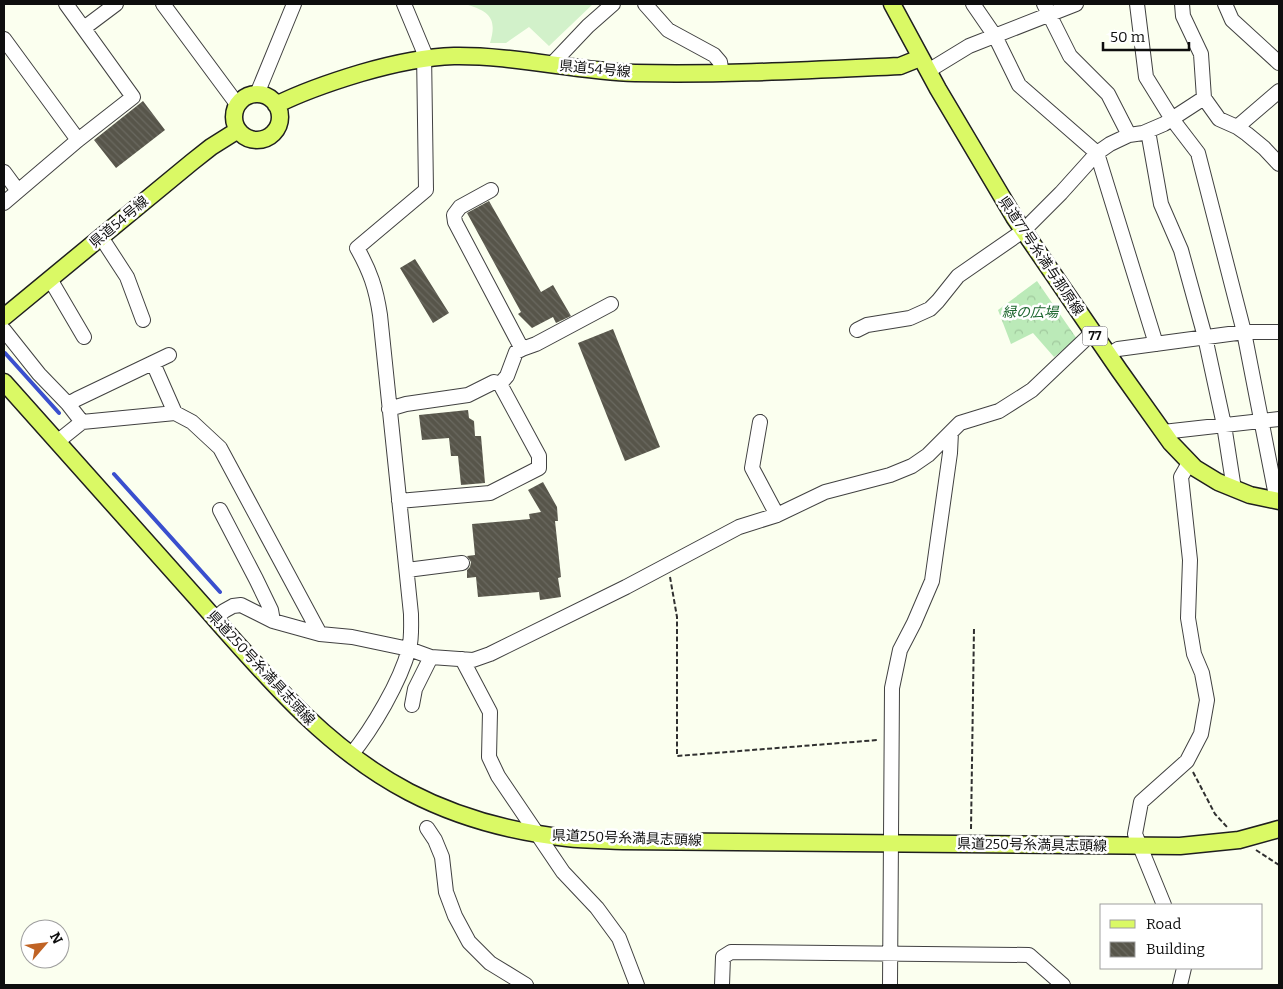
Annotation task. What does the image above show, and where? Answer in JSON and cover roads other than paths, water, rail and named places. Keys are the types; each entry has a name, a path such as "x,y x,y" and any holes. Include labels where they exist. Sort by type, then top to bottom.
{"main road":[{"name":"県道77号糸満与那原線","path":"892,4 924,65 1023,231 1163,432 1189,462 1202,473 1234,489 1278,501"},
{"name":"県道54号線","path":"276,105 302,92 333,81 389,65 455,56 633,73 722,74 924,65"},
{"path":"257,94 271,99 279,113 279,120 272,134 258,140 243,136 238,130 234,117 237,104 242,99 257,94"},
{"name":"県道54号線","path":"4,317 199,156 238,130"},
{"name":"県道250号糸満具志頭線","path":"4,382 267,677 313,724 364,765 408,792 481,820 567,838 623,841 1180,846 1239,840 1279,829"}],"street":[{"path":"4,203 78,140 133,97 66,4"},
{"path":"84,28 116,4"},
{"path":"163,4 237,104"},
{"path":"257,94 294,4"},
{"path":"351,755 393,688 409,649 411,614 376,290 368,267 357,248 426,190 424,52 404,4"},
{"path":"551,65 588,26 613,4"},
{"path":"645,4 668,30 714,55 720,62 722,74"},
{"path":"973,4 995,36 1019,85 1097,153 1156,344"},
{"path":"924,65 995,36 1046,9 1076,4"},
{"path":"1137,4 1146,77 1172,119 1198,153 1244,332 1278,501"},
{"path":"1182,4 1183,16 1201,54 1204,98 1219,119 1237,127 1264,148 1279,164"},
{"path":"1225,4 1232,20 1279,62"},
{"path":"1046,9 1070,56 1108,94 1129,134"},
{"path":"4,39 78,140"},
{"path":"1237,127 1279,91"},
{"path":"857,330 867,325 910,318 930,309 958,276 1023,231 1097,153 1129,134 1148,131 1172,119 1204,98"},
{"path":"1148,131 1161,204 1181,250 1205,337 1224,425 1234,489"},
{"path":"4,172 18,191"},
{"path":"491,190 460,207 454,215 455,222 522,349"},
{"path":"101,237 127,277 143,320"},
{"path":"50,279 84,337"},
{"path":"500,384 507,376 516,352 536,344 610,304"},
{"path":"4,330 39,374 68,404 82,422"},
{"path":"215,619 224,611 241,604 273,621 320,634 352,637 409,649 431,657 474,660 490,654 668,566 740,527 778,515 825,492 890,475 912,466 928,455 960,423 999,411 1032,390 1093,332"},
{"path":"1108,355 1118,350 1205,337 1244,332 1279,332"},
{"path":"68,404 169,356"},
{"path":"153,363 175,413"},
{"path":"389,409 406,404 468,395 494,382 500,384 539,456 538,468 490,493 399,501"},
{"path":"57,442 82,422 175,413 192,422 220,448 320,634"},
{"path":"1163,432 1279,419"},
{"path":"760,422 752,468 778,515"},
{"path":"890,985 892,688 900,650 932,581 950,453 951,432"},
{"path":"1164,904 1135,834 1141,802 1187,762 1201,734 1207,700 1202,673 1194,654 1188,618 1190,560 1182,477 1189,462"},
{"path":"220,510 271,610 273,621"},
{"path":"406,570 462,563"},
{"path":"412,705 415,689 431,657"},
{"path":"462,659 490,712 489,757 506,790 562,872 597,908 619,938 636,985"},
{"path":"427,828 442,856 446,892 468,942 490,963 526,985"},
{"path":"722,985 723,957 731,952 1029,955 1063,985"},
{"path":"1180,985 1184,969"}],"waterway":[{"path":"5,353 59,413"},
{"path":"114,474 220,592"}],"park label":[{"name":"緑の広場","path":"1030,312"}]}
